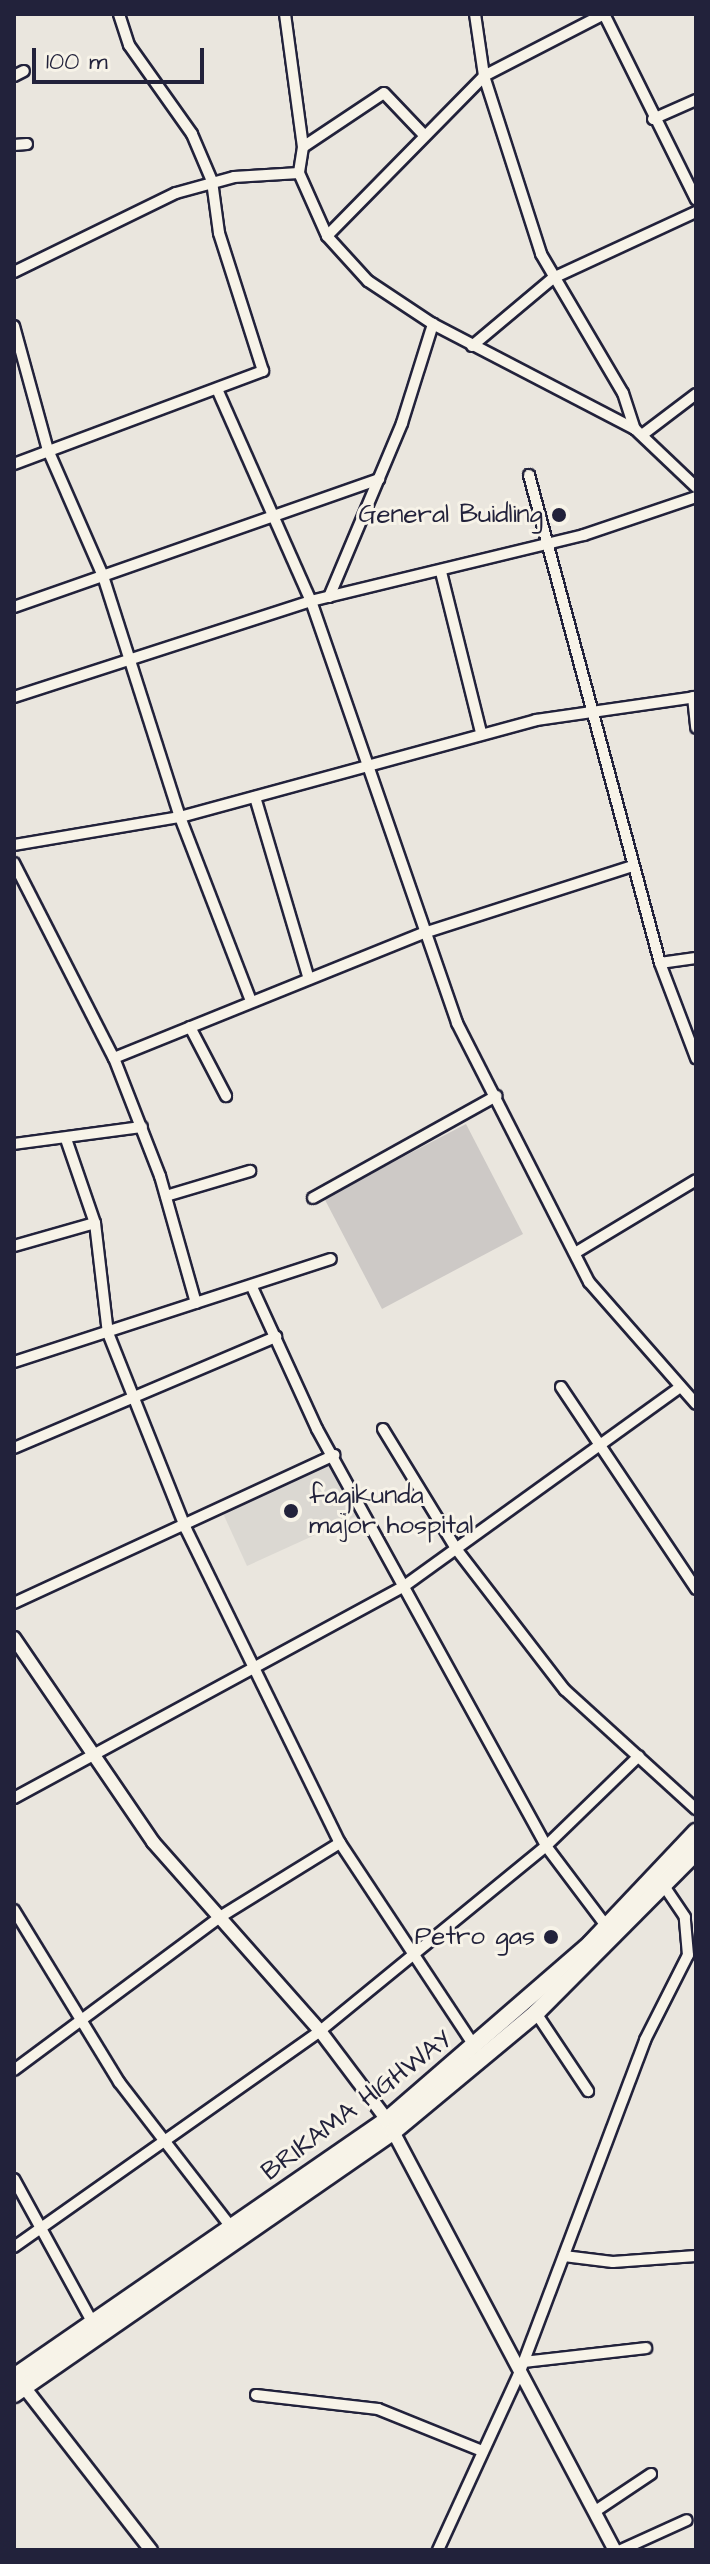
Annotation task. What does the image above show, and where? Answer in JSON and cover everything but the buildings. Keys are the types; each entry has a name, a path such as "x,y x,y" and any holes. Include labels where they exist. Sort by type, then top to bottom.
{"highway":[{"name":"BRIKAMA HIGHWAY","path":"17,2386 391,2125 536,2013 661,1881 696,1832"},
{"name":"BRIKAMA HIGHWAY","path":"17,2386 93,2323 391,2125 607,1927 696,1852"}],"street":[{"path":"14,464 263,371 219,233 212,181 192,134 129,45 119,14"},
{"path":"285,14 303,147 299,173 327,236 368,281 472,346 639,432 696,487"},
{"path":"475,14 484,76 553,278 623,393 639,432"},
{"path":"327,236 484,76 604,14 653,119 696,199"},
{"path":"303,147 384,93 424,135"},
{"path":"653,119 696,100"},
{"path":"14,145 27,144"},
{"path":"14,272 212,181 299,173"},
{"path":"472,346 553,278 696,212"},
{"path":"329,597 379,479 433,324"},
{"path":"14,326 48,450 103,576 180,817 251,1001"},
{"path":"217,389 311,601 457,1023 589,1282 696,1404"},
{"path":"639,432 696,394"},
{"path":"529,475 552,542 592,710 660,963 696,1058"},
{"path":"14,607 271,514 379,479"},
{"path":"14,697 311,601 441,572 552,542 696,497"},
{"path":"441,572 481,733"},
{"path":"14,845 180,817 481,733 592,710 695,697 696,728"},
{"path":"255,797 308,976"},
{"path":"14,863 114,1058 166,1196 196,1303"},
{"path":"114,1058 308,976 424,933 633,866"},
{"path":"660,963 696,958"},
{"path":"190,1027 226,1096"},
{"path":"313,1198 496,1096"},
{"path":"14,1144 142,1127"},
{"path":"66,1139 95,1223 108,1333 186,1529 252,1674 340,1843 475,2047"},
{"path":"166,1196 250,1171"},
{"path":"575,1253 696,1180"},
{"path":"14,1246 95,1223"},
{"path":"14,1362 331,1259"},
{"path":"252,1287 403,1587 546,1846 607,1927"},
{"path":"14,1448 276,1337"},
{"path":"561,1387 696,1589"},
{"path":"14,1798 252,1674 403,1587 604,1448 680,1387"},
{"path":"383,1429 457,1550 565,1690 696,1809"},
{"path":"14,1603 186,1529 334,1455"},
{"path":"14,1638 153,1842 320,2031 391,2125 618,2550 687,2520"},
{"path":"14,2247 320,2031 546,1846 639,1756"},
{"path":"14,2070 80,2024 220,1917 340,1843"},
{"path":"438,2550 522,2368 633,2068 693,1943 685,1917 661,1881"},
{"path":"14,1910 80,2024 232,2228"},
{"path":"536,2013 588,2091"},
{"path":"14,2179 93,2323"},
{"path":"564,2256 613,2262 696,2256"},
{"path":"522,2368 646,2348"},
{"path":"17,2386 151,2550"},
{"path":"256,2395 378,2409 482,2451"},
{"path":"597,2510 651,2474"}],"shaded area":[{"path":"466,1124 523,1234 382,1309 324,1198"},
{"name":"fagikunda major hospital","path":"334,1457 361,1514 247,1566 221,1509"}],"place":[{"name":"General Buidling","path":"559,515"},
{"name":"fagikunda major hospital","path":"291,1511"},
{"name":"Petro gas","path":"551,1937"}]}
